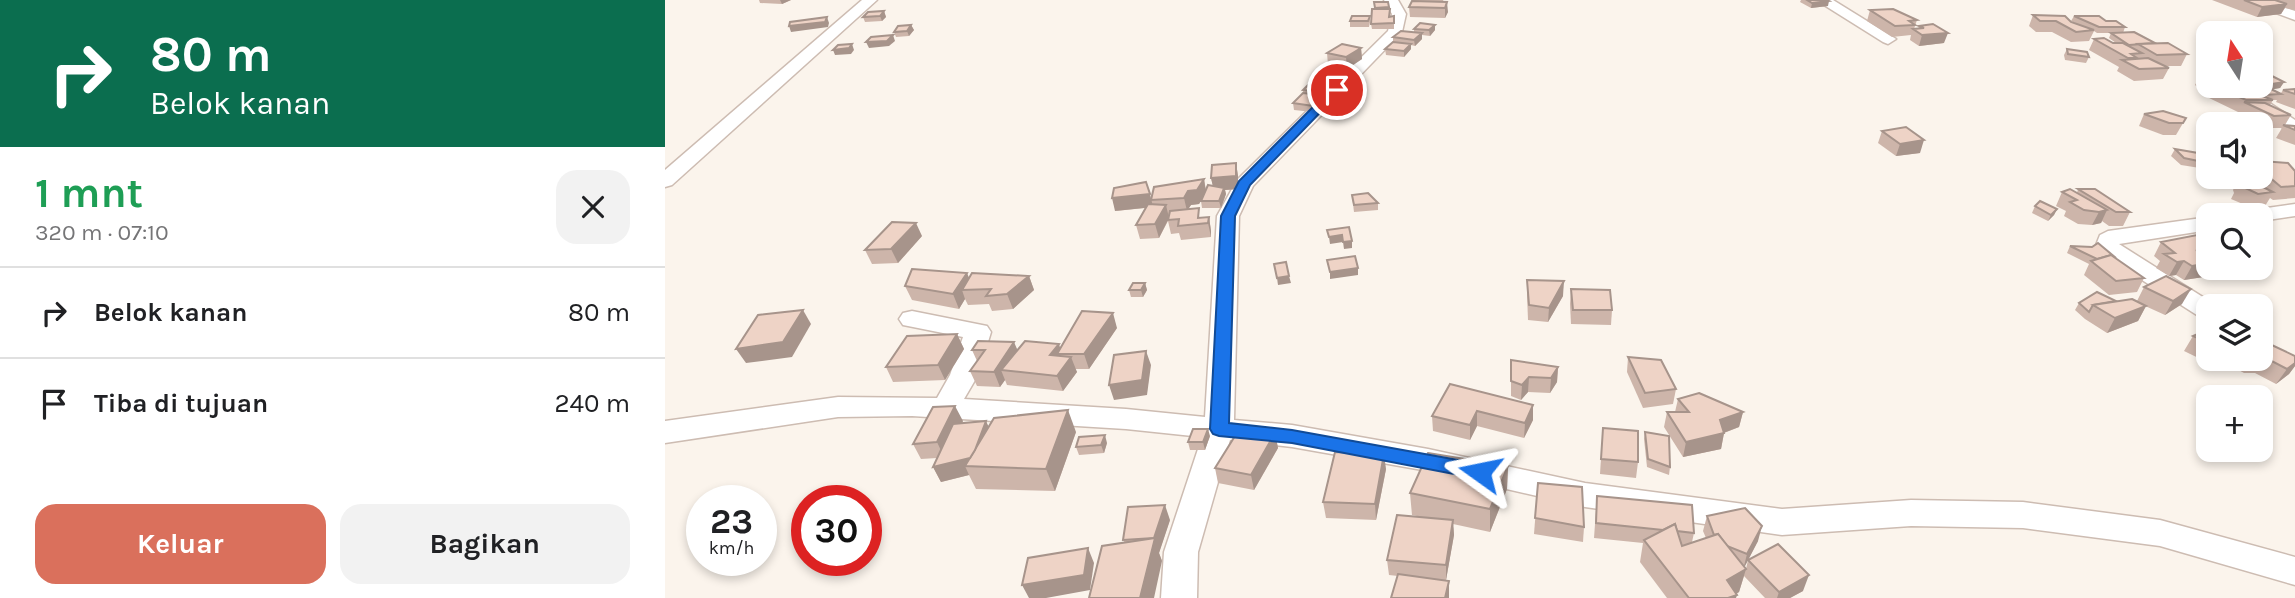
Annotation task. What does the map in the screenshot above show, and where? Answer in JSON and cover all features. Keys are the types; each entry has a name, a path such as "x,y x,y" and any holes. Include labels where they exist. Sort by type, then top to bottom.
{"street":[{"path":"665,181 870,0"},
{"path":"1823,0 1888,39"},
{"path":"2248,0 2295,16"},
{"path":"1179,598 1181,552 1219,429 1226,232 1232,205 1244,184 1390,39 1400,21 1397,3"},
{"path":"2251,98 2295,128"},
{"path":"2273,214 2295,211"},
{"path":"2196,225 2116,236 2108,240 2107,245 2196,303"},
{"path":"912,318 978,332 964,375 945,408"},
{"path":"665,432 838,407 945,408 1126,419 1292,436 1428,460 1585,495 1781,522 1911,513 2023,515 2160,533 2295,571"}],"building":[{"path":"1807,0 1827,0 1829,1 1812,3"},
{"path":"2244,0 2275,0 2287,4 2262,7"},
{"path":"1412,1 1447,2 1445,8 1409,7"},
{"path":"1374,2 1388,2 1389,7 1375,8"},
{"path":"1372,9 1390,9 1389,17 1394,16 1394,23 1371,24"},
{"path":"1893,9 1917,20 1909,21 1915,25 1895,26 1870,10"},
{"path":"884,11 880,16 863,17 868,12"},
{"path":"2033,15 2065,16 2071,22 2094,30 2076,32 2056,21 2040,21"},
{"path":"1352,16 1370,16 1368,21 1350,21"},
{"path":"2074,16 2099,16 2125,27 2099,27"},
{"path":"827,17 825,22 789,26 790,22"},
{"path":"1420,23 1435,25 1429,30 1414,29"},
{"path":"1933,24 1948,33 1922,35 1913,29 1924,28 1919,26"},
{"path":"911,25 907,31 894,32 898,26"},
{"path":"1401,31 1422,33 1414,40 1393,37"},
{"path":"2134,32 2155,43 2129,45 2111,33"},
{"path":"893,35 887,41 866,42 871,37"},
{"path":"2104,38 2113,43 2123,43 2142,53 2131,54 2137,58 2128,58 2094,39"},
{"path":"1393,42 1411,44 1404,51 1385,49"},
{"path":"2168,43 2187,54 2157,55 2138,44"},
{"path":"852,44 849,48 833,50 838,45"},
{"path":"1342,44 1361,48 1346,57 1327,53"},
{"path":"2067,49 2087,52 2089,57 2068,54"},
{"path":"2148,58 2169,68 2139,69 2122,60"},
{"path":"2273,76 2284,82 2273,84"},
{"path":"1313,80 1330,82 1321,92 1303,90"},
{"path":"1303,93 1322,95 1313,106 1293,103"},
{"path":"2241,98 2273,100 2246,100"},
{"path":"2244,102 2265,103 2291,115 2274,116 2273,112 2265,112"},
{"path":"2163,111 2186,118 2183,123 2169,123 2144,114"},
{"path":"1906,127 1924,140 1900,144 1882,131"},
{"path":"2175,149 2196,153 2196,161 2184,158"},
{"path":"2273,162 2288,163 2295,171 2295,186 2281,187 2273,180"},
{"path":"1236,163 1236,176 1211,178 1212,165"},
{"path":"1204,179 1197,190 1188,191 1184,198 1151,200 1154,187"},
{"path":"1146,182 1150,194 1112,198 1114,188"},
{"path":"1208,185 1224,188 1219,201 1201,201"},
{"path":"2070,189 2107,210 2084,210 2070,202 2077,200 2062,192"},
{"path":"2078,189 2095,189 2130,212 2116,212"},
{"path":"2247,189 2267,189 2273,192 2258,194"},
{"path":"1368,193 1378,203 1354,205 1352,195"},
{"path":"2040,201 2057,209 2051,215 2035,206"},
{"path":"1148,204 1166,205 1155,224 1136,225"},
{"path":"1199,208 1198,218 1209,217 1208,223 1178,226 1179,219 1168,220 1170,211"},
{"path":"892,222 916,223 891,249 865,250"},
{"path":"1349,227 1352,241 1343,242 1342,235 1329,237 1327,230"},
{"path":"2196,235 2196,265 2184,261 2177,262 2164,254 2175,253 2161,242"},
{"path":"2098,243 2116,258 2111,255 2097,259 2070,246 2092,247"},
{"path":"2111,255 2144,278 2116,281 2091,261"},
{"path":"1355,256 1358,268 1330,272 1327,260"},
{"path":"1286,262 1289,276 1277,278 1274,264"},
{"path":"912,269 967,273 953,294 905,286"},
{"path":"972,273 1029,276 1007,294 986,296 991,289 962,290"},
{"path":"2166,276 2191,289 2173,301 2144,287"},
{"path":"1527,280 1564,281 1549,308 1529,305"},
{"path":"1133,283 1145,283 1141,290 1129,290"},
{"path":"1571,289 1610,290 1612,310 1573,310"},
{"path":"2097,292 2116,301 2093,305 2089,312 2079,303"},
{"path":"2132,299 2146,306 2115,318 2093,305"},
{"path":"803,310 783,342 736,349 758,315"},
{"path":"1082,311 1113,313 1084,354 1057,354"},
{"path":"957,334 938,365 886,367 907,336"},
{"path":"978,341 1014,342 994,372 970,371 985,350 972,350"},
{"path":"1025,341 1059,344 1050,355 1071,357 1057,376 1001,370"},
{"path":"2273,346 2295,356 2295,363 2287,369 2273,362"},
{"path":"1146,351 1142,380 1109,385 1114,355"},
{"path":"1628,357 1661,360 1676,389 1645,393"},
{"path":"1511,360 1558,367 1551,378 1529,377 1522,385 1511,381"},
{"path":"1450,384 1533,405 1525,423 1477,411 1470,425 1432,416"},
{"path":"1699,393 1743,412 1720,420 1724,433 1686,442 1667,412 1689,412 1678,399"},
{"path":"955,406 937,442 913,444 933,407"},
{"path":"1068,410 1046,469 965,466 994,418"},
{"path":"986,421 970,458 933,467 953,424"},
{"path":"1603,428 1638,431 1638,462 1601,459"},
{"path":"1193,429 1208,429 1203,442 1188,442"},
{"path":"1645,432 1669,436 1670,467 1648,459"},
{"path":"1275,433 1251,475 1215,468 1235,436"},
{"path":"1105,435 1101,445 1076,447 1079,437"},
{"path":"1335,452 1384,454 1375,504 1323,502"},
{"path":"1428,453 1508,466 1490,509 1410,493"},
{"path":"1538,483 1582,487 1584,527 1535,518"},
{"path":"1597,496 1692,505 1694,533 1677,531 1675,524 1663,530 1596,523"},
{"path":"1165,505 1154,538 1123,540 1128,507"},
{"path":"1745,508 1762,526 1747,554 1727,546 1718,534 1714,535 1707,516"},
{"path":"1397,515 1453,520 1446,565 1387,560"},
{"path":"1675,524 1682,546 1718,534 1746,569 1727,580 1737,595 1728,598 1689,598 1644,540"},
{"path":"1155,538 1140,598 1089,598 1102,546"},
{"path":"1778,544 1809,575 1779,592 1748,560"},
{"path":"1088,548 1084,575 1022,585 1028,558"},
{"path":"1398,574 1449,581 1445,598 1391,598"}],"route":[{"path":"1337,90 1244,184 1228,216 1219,429 1292,436 1480,472"}]}
